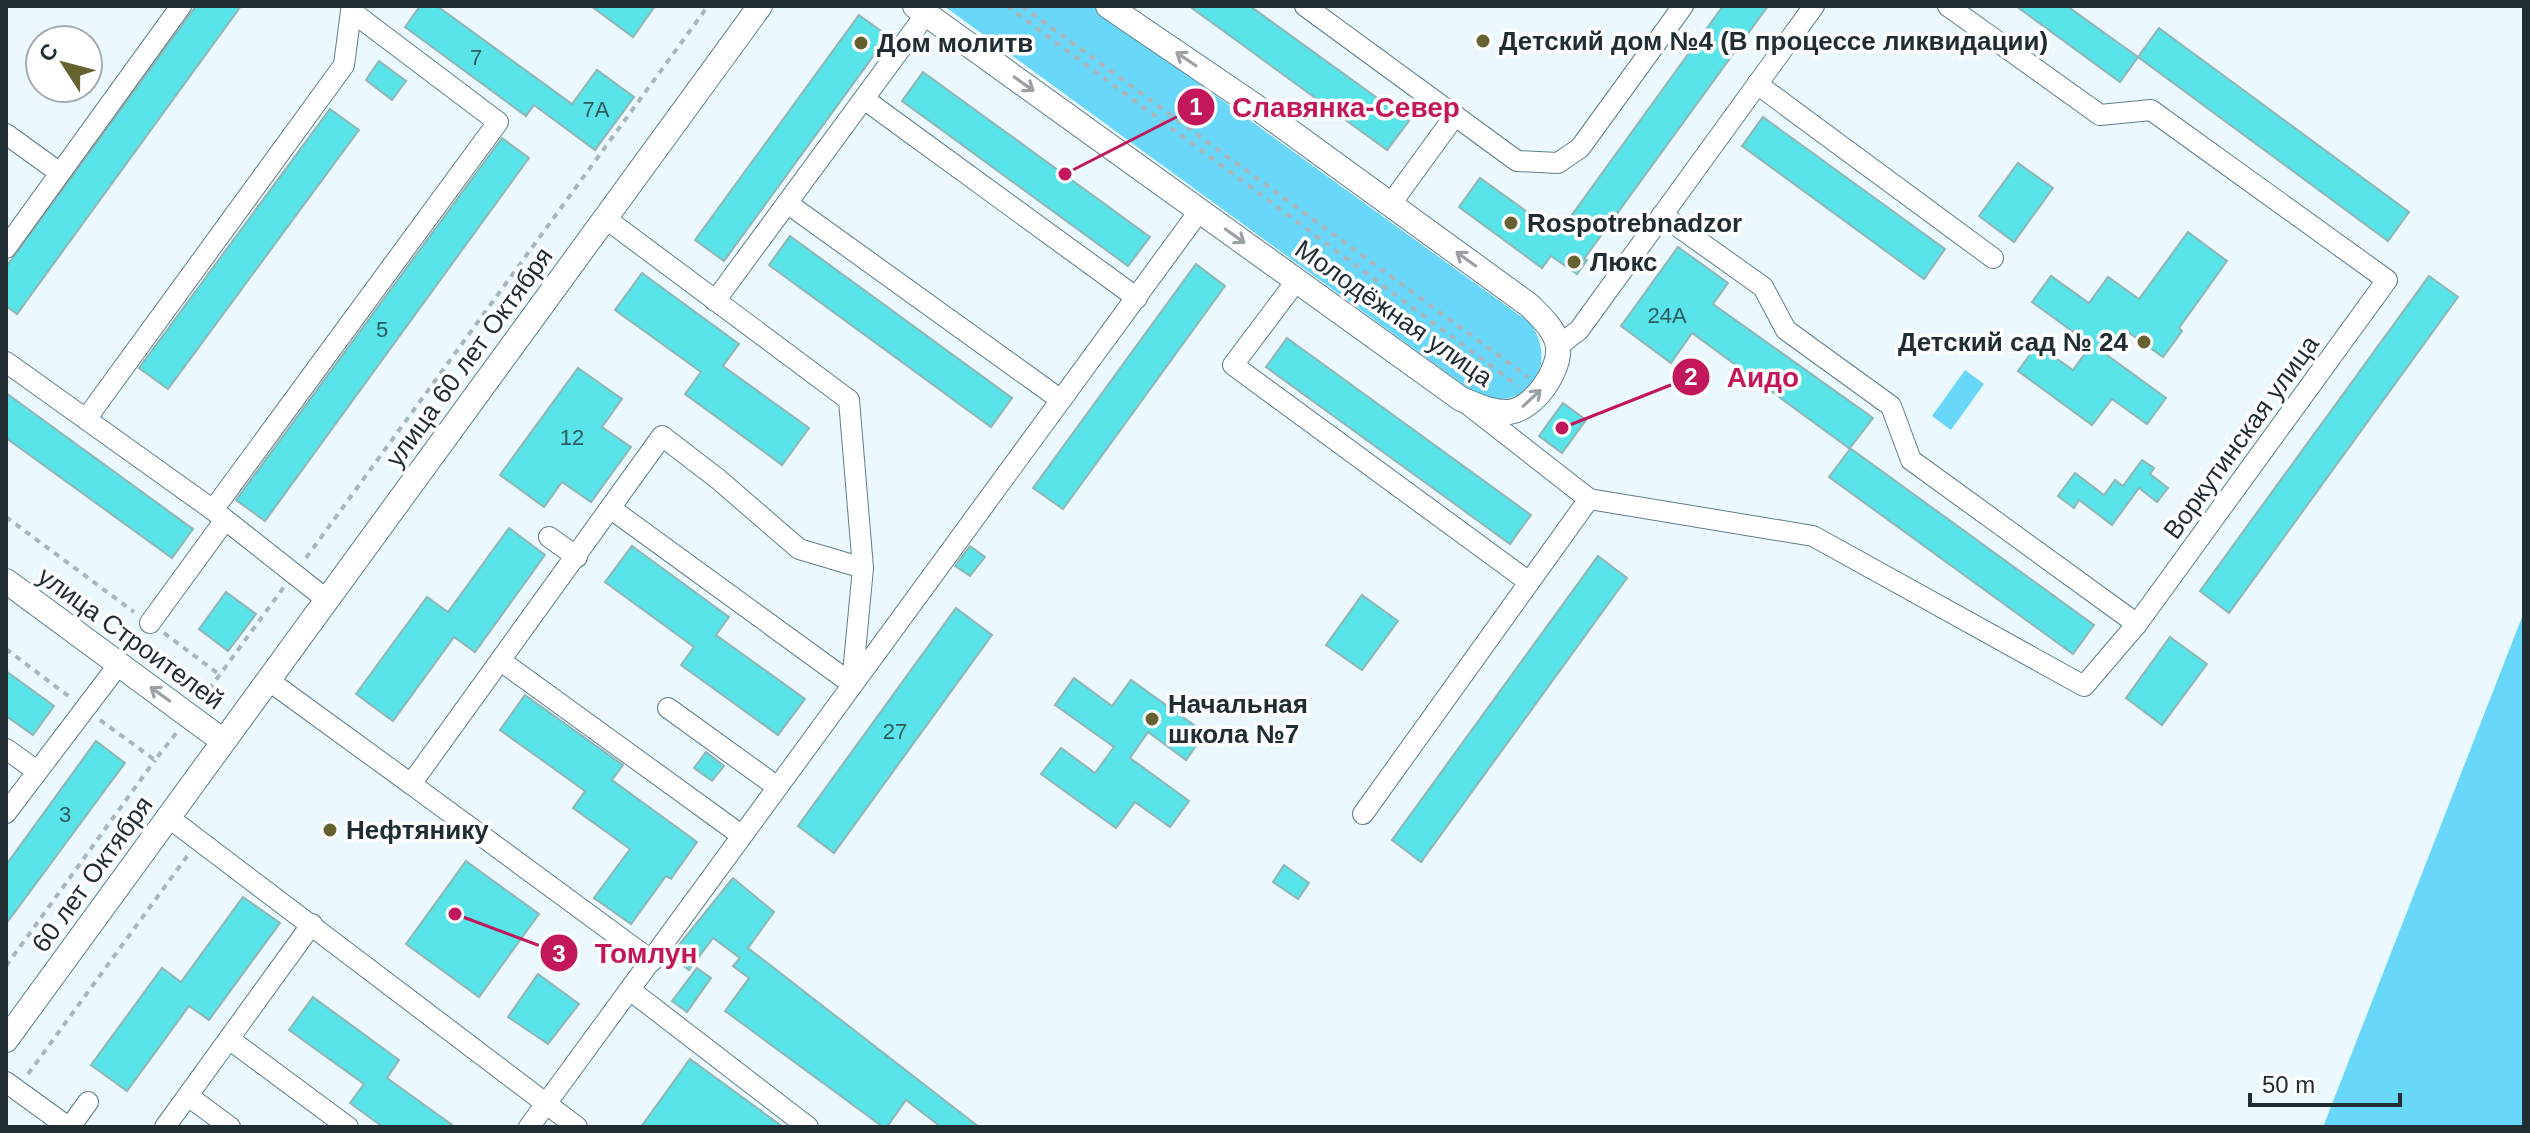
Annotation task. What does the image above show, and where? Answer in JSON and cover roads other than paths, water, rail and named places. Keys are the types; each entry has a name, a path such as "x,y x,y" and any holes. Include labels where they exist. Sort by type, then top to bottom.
{"main road":[{"name":"улица 60 лет Октября","path":"223,741 760,6"},
{"path":"1108,6 1255,106 1529,305 1550,327 1558,346"},
{"name":"Молодёжная улица","path":"921,10 1461,399 1488,410 1510,412 1526,406 1534,389 1555,368 1558,346"},
{"name":"улица Строителей","path":"6,581 223,741"},
{"name":"60 лет Октября","path":"6,1040 223,741"}],"street":[{"path":"6,248 181,6"},
{"path":"1305,6 1517,161 1558,163 1580,148 1683,6"},
{"path":"1558,346 1579,330 1814,6"},
{"name":"Воркутинская улица","path":"1589,499 1813,536 2084,686 2137,624 2387,280 2151,110 2100,115 1948,6"},
{"path":"86,419 344,65 353,9 498,122 219,515 150,623"},
{"path":"715,301 864,99 921,10"},
{"path":"1757,84 1993,258"},
{"path":"864,99 1137,298"},
{"path":"1390,205 1454,117"},
{"path":"6,134 60,173"},
{"path":"787,203 1061,400"},
{"path":"529,1127 1200,210"},
{"path":"1662,215 1763,287 1786,330 1891,406 1911,460 2137,624"},
{"path":"605,218 849,400 863,568 852,684"},
{"path":"1297,280 1233,365 1529,582"},
{"path":"6,362 219,515 326,599"},
{"path":"1363,814 1589,499 1461,399"},
{"path":"411,784 662,436 799,549 863,568"},
{"path":"610,508 852,684"},
{"path":"549,537 577,557"},
{"path":"501,661 741,835"},
{"path":"6,813 119,664"},
{"path":"268,680 652,961"},
{"path":"668,708 776,786"},
{"path":"6,749 37,771"},
{"path":"168,817 577,1127"},
{"path":"165,1127 312,924"},
{"path":"630,990 808,1127"},
{"path":"229,1039 348,1127"},
{"path":"12,1086 69,1127 88,1102"},
{"path":"188,1096 230,1127"}],"place":[{"name":"Детский дом №4 (В процессе ликвидации)","path":"1483,41"},
{"name":"Дом молитв","path":"861,43"},
{"name":"Славянка-Север","path":"1065,174"},
{"name":"Rospotrebnadzor","path":"1511,223"},
{"name":"Люкс","path":"1574,262"},
{"name":"Детский сад № 24","path":"2144,342"},
{"name":"Аидо","path":"1562,428"},
{"name":"Начальная школа №7","path":"1152,719"},
{"name":"Нефтянику","path":"330,830"},
{"name":"Томлун","path":"455,914"}]}
